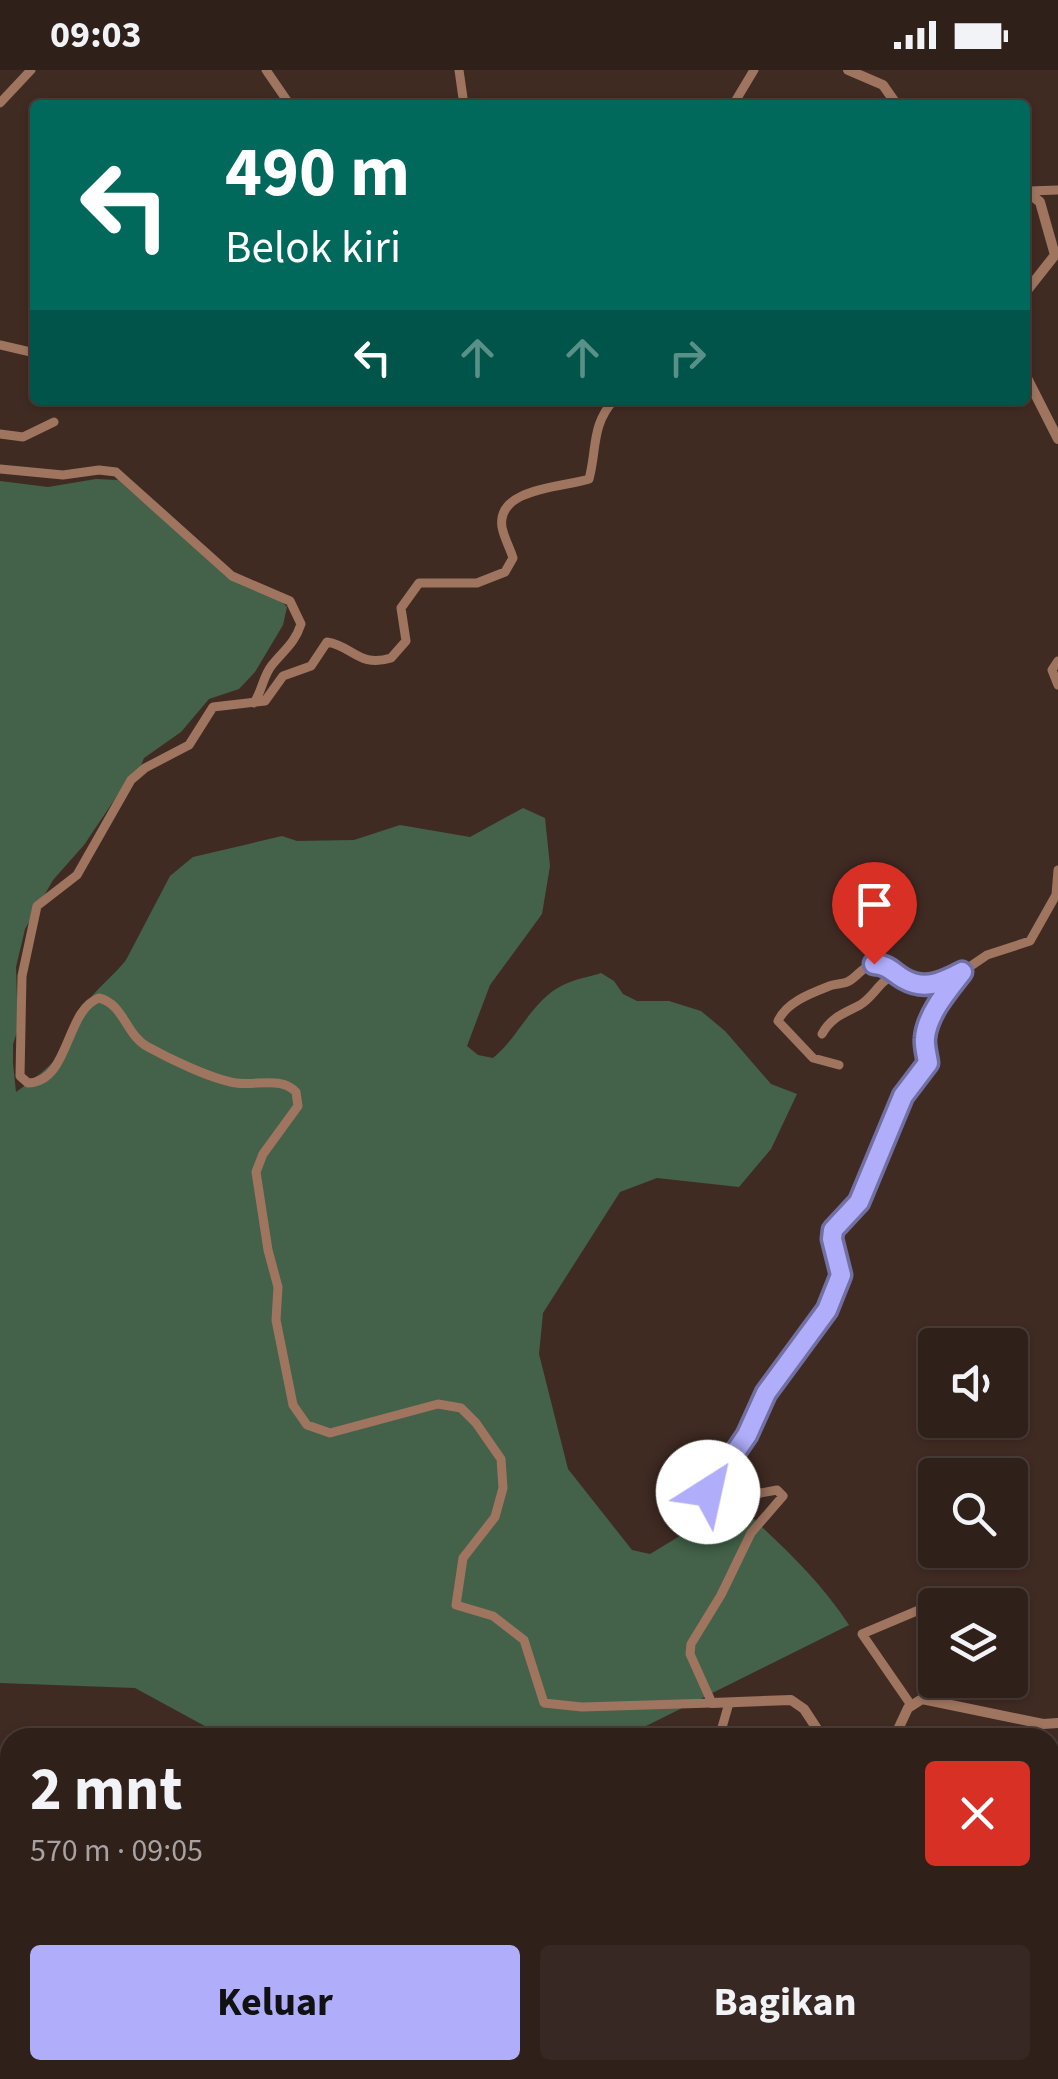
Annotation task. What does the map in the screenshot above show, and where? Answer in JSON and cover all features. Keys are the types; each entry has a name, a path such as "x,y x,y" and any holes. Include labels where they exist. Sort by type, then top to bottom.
{"street":[{"path":"266,70 287,100"},
{"path":"460,70 463,100"},
{"path":"736,100 754,70"},
{"path":"848,70 883,85 893,100"},
{"path":"0,103 29,71"},
{"path":"1030,191 1058,190"},
{"path":"1030,194 1040,202 1045,229 1057,254 1030,287"},
{"path":"0,345 30,352"},
{"path":"1030,384 1058,439"},
{"path":"611,405 598,423 588,480 544,486 506,510 501,524 512,558 505,572 477,583 419,582 401,608 406,641 391,658 362,660 327,642 311,666 286,674 269,697 254,703 233,702 213,707 189,745 138,774 75,877 38,903 22,976 20,1076 32,1084 51,1071 84,1008 100,998 116,1008 135,1037 147,1047 227,1081 285,1083 291,1087 299,1099 298,1106 263,1154 256,1172 278,1288 276,1320 298,1416 316,1430 334,1433 438,1404 461,1408 496,1448 505,1473 495,1517 464,1558 456,1606 497,1619 524,1640 540,1698 548,1705 784,1700 796,1702 816,1728"},
{"path":"0,434 23,437 54,422"},
{"path":"0,469 63,475 116,472 232,576 290,601 301,624 298,636 270,668 254,703"},
{"path":"1058,662 1052,670 1058,685"},
{"path":"839,1065 813,1058 803,1050 778,1021 787,1006 827,986 846,984 869,966 885,965 918,985 929,986 962,972 987,955 1027,944 1057,894 1058,870"},
{"path":"712,1703 690,1654 691,1644 722,1595 746,1542 783,1495 777,1490 718,1500 708,1495 708,1488 747,1435 766,1393 827,1310 841,1275 833,1230 862,1196 903,1096 928,1063 924,1040 932,1020 942,998 962,972"},
{"path":"822,1034 832,1020 859,1006 884,980 897,974"},
{"path":"911,1705 862,1634 918,1611"},
{"path":"899,1728 911,1705 922,1700 1042,1724 1058,1723"},
{"path":"722,1728 729,1703"}],"green space":[{"path":"96,479 118,480 220,569 277,596 287,607 283,625 255,672 239,689 209,699 181,732 144,758 138,773 127,781 84,845 53,880 25,929 16,967 16,1092 63,1050 89,1000 126,960 170,876 193,857 282,836 297,841 354,840 400,825 470,837 523,808 545,818 550,866 542,914 490,985 467,1046 478,1055 493,1058 552,992 601,973 614,981 623,994 637,1001 669,1001 701,1011 725,1031 771,1084 797,1094 771,1149 739,1187 657,1178 620,1192 543,1313 539,1354 568,1469 632,1550 650,1554 703,1522 715,1510 743,1509 813,1578 849,1625 642,1728 208,1728 135,1688 0,1683 0,481 48,487"}],"route":[{"path":"708,1492 747,1435 766,1393 827,1310 841,1275 833,1230 862,1196 903,1096 928,1063 924,1040 932,1020 942,998 962,972 929,986 918,985 885,965 874,964"}]}
